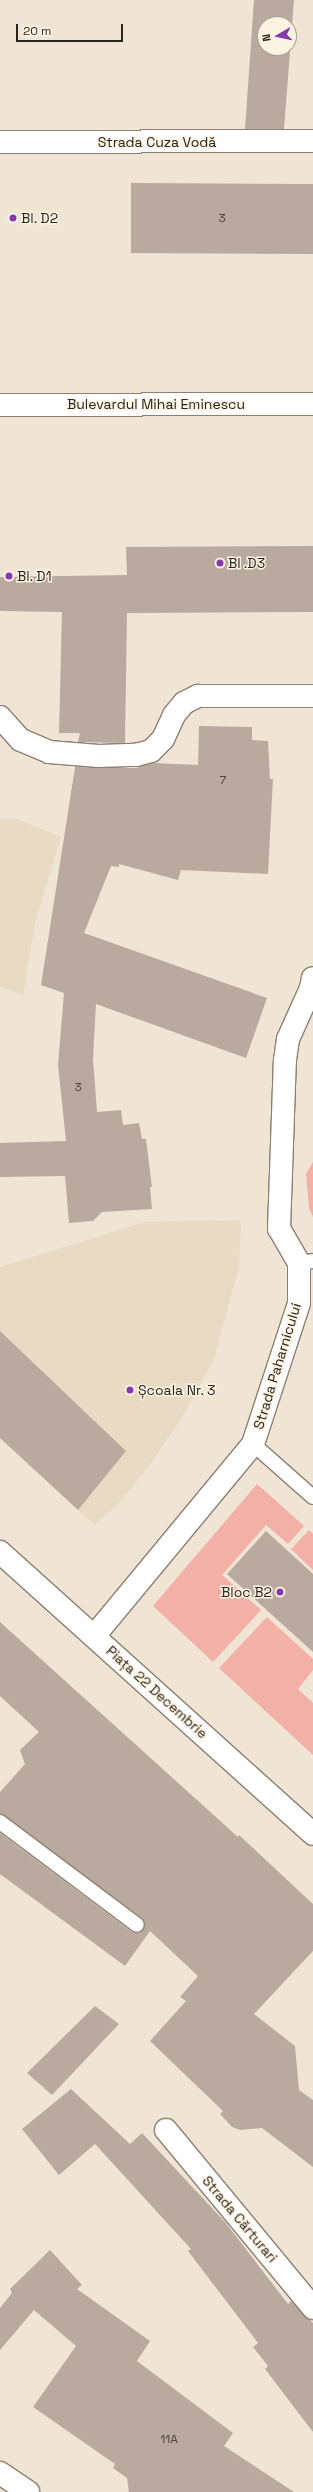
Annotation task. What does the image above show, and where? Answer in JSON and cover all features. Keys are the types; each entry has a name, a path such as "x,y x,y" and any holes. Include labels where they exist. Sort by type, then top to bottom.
{"street":[{"name":"Strada Cuza Vodă","path":"0,142 313,141"},
{"name":"Bulevardul Mihai Eminescu","path":"0,404 313,404"},
{"path":"0,717 21,740 48,752 99,756 136,756 151,751 163,739 174,715 184,703 198,696 313,696"},
{"name":"Strada Paharnicului","path":"95,1635 253,1444 298,1303 306,1262 279,1229 285,1060 288,1039 313,978"},
{"name":"Piața 22 Decembrie","path":"0,1552 95,1635 313,1834"},
{"name":"Strada Cărturari","path":"166,2130 313,2308"},
{"path":"0,2473 28,2492"}],"lane":[{"path":"253,1444 313,1497"},
{"path":"0,1822 137,1925"}],"shaded area":[{"path":"0,819 17,819 61,837 35,923 23,995 0,987"},
{"path":"313,1162 313,1217 309,1208 306,1174"},
{"name":"Școala Nr. 3","path":"241,1220 239,1267 214,1359 180,1421 148,1467 122,1500 95,1525 78,1510 126,1451 0,1331 0,1267 145,1222"},
{"path":"257,1484 304,1526 288,1544 266,1525 222,1575 261,1610 213,1662 153,1606"},
{"path":"309,1530 313,1534 313,1570 291,1549"},
{"path":"267,1617 313,1659 313,1670 298,1689 313,1703 313,1755 219,1668"}],"building":[{"path":"254,0 294,0 293,16 257,16 257,56 290,56 284,129 245,129"},
{"path":"131,183 313,184 313,254 131,253"},
{"path":"313,546 313,612 127,613 125,743 78,742 80,733 59,733 62,612 0,611 0,577 127,575 126,547"},
{"path":"199,726 252,727 252,740 268,741 270,779 273,779 268,874 181,870 178,880 119,864 119,867 111,866 84,933 267,998 246,1058 96,1004 93,1059 97,1112 121,1110 123,1125 139,1123 142,1139 146,1139 152,1187 150,1187 152,1209 102,1212 93,1221 69,1223 65,1176 0,1177 0,1143 66,1141 58,1065 64,993 41,985 75,767 136,768 153,763 198,765"},
{"path":"0,1331 126,1451 78,1510 0,1438"},
{"name":"Bloc B2","path":"266,1531 313,1574 313,1652 227,1574"},
{"path":"0,1622 238,1837 239,1835 313,1904 313,1951 254,2014 295,2046 299,2090 313,2100 313,2167 262,2128 240,2130 232,2127 220,2114 223,2111 150,2041 186,2001 180,1997 198,1976 150,1931 125,1966 0,1874 0,1833 132,1932 140,1933 145,1926 142,1918 0,1814 0,1792 25,1764 20,1750 39,1732 0,1696"},
{"path":"95,2006 119,2024 52,2095 27,2073"},
{"path":"71,2089 130,2144 142,2133 225,2222 288,2304 291,2301 313,2323 313,2432 265,2369 268,2366 253,2347 258,2343 188,2251 191,2249 95,2144 59,2175 22,2129"},
{"path":"50,2250 82,2285 77,2289 150,2341 137,2361 233,2433 224,2446 294,2492 129,2492 127,2478 113,2468 115,2464 33,2407 76,2346 34,2310 0,2350 0,2308 12,2293 10,2289"}],"place":[{"name":"Bl. D2","path":"13,218"},
{"name":"Bl .D3","path":"220,563"},
{"name":"Bl. D1","path":"9,576"},
{"name":"Școala Nr. 3","path":"130,1390"},
{"name":"Bloc B2","path":"280,1592"}]}
